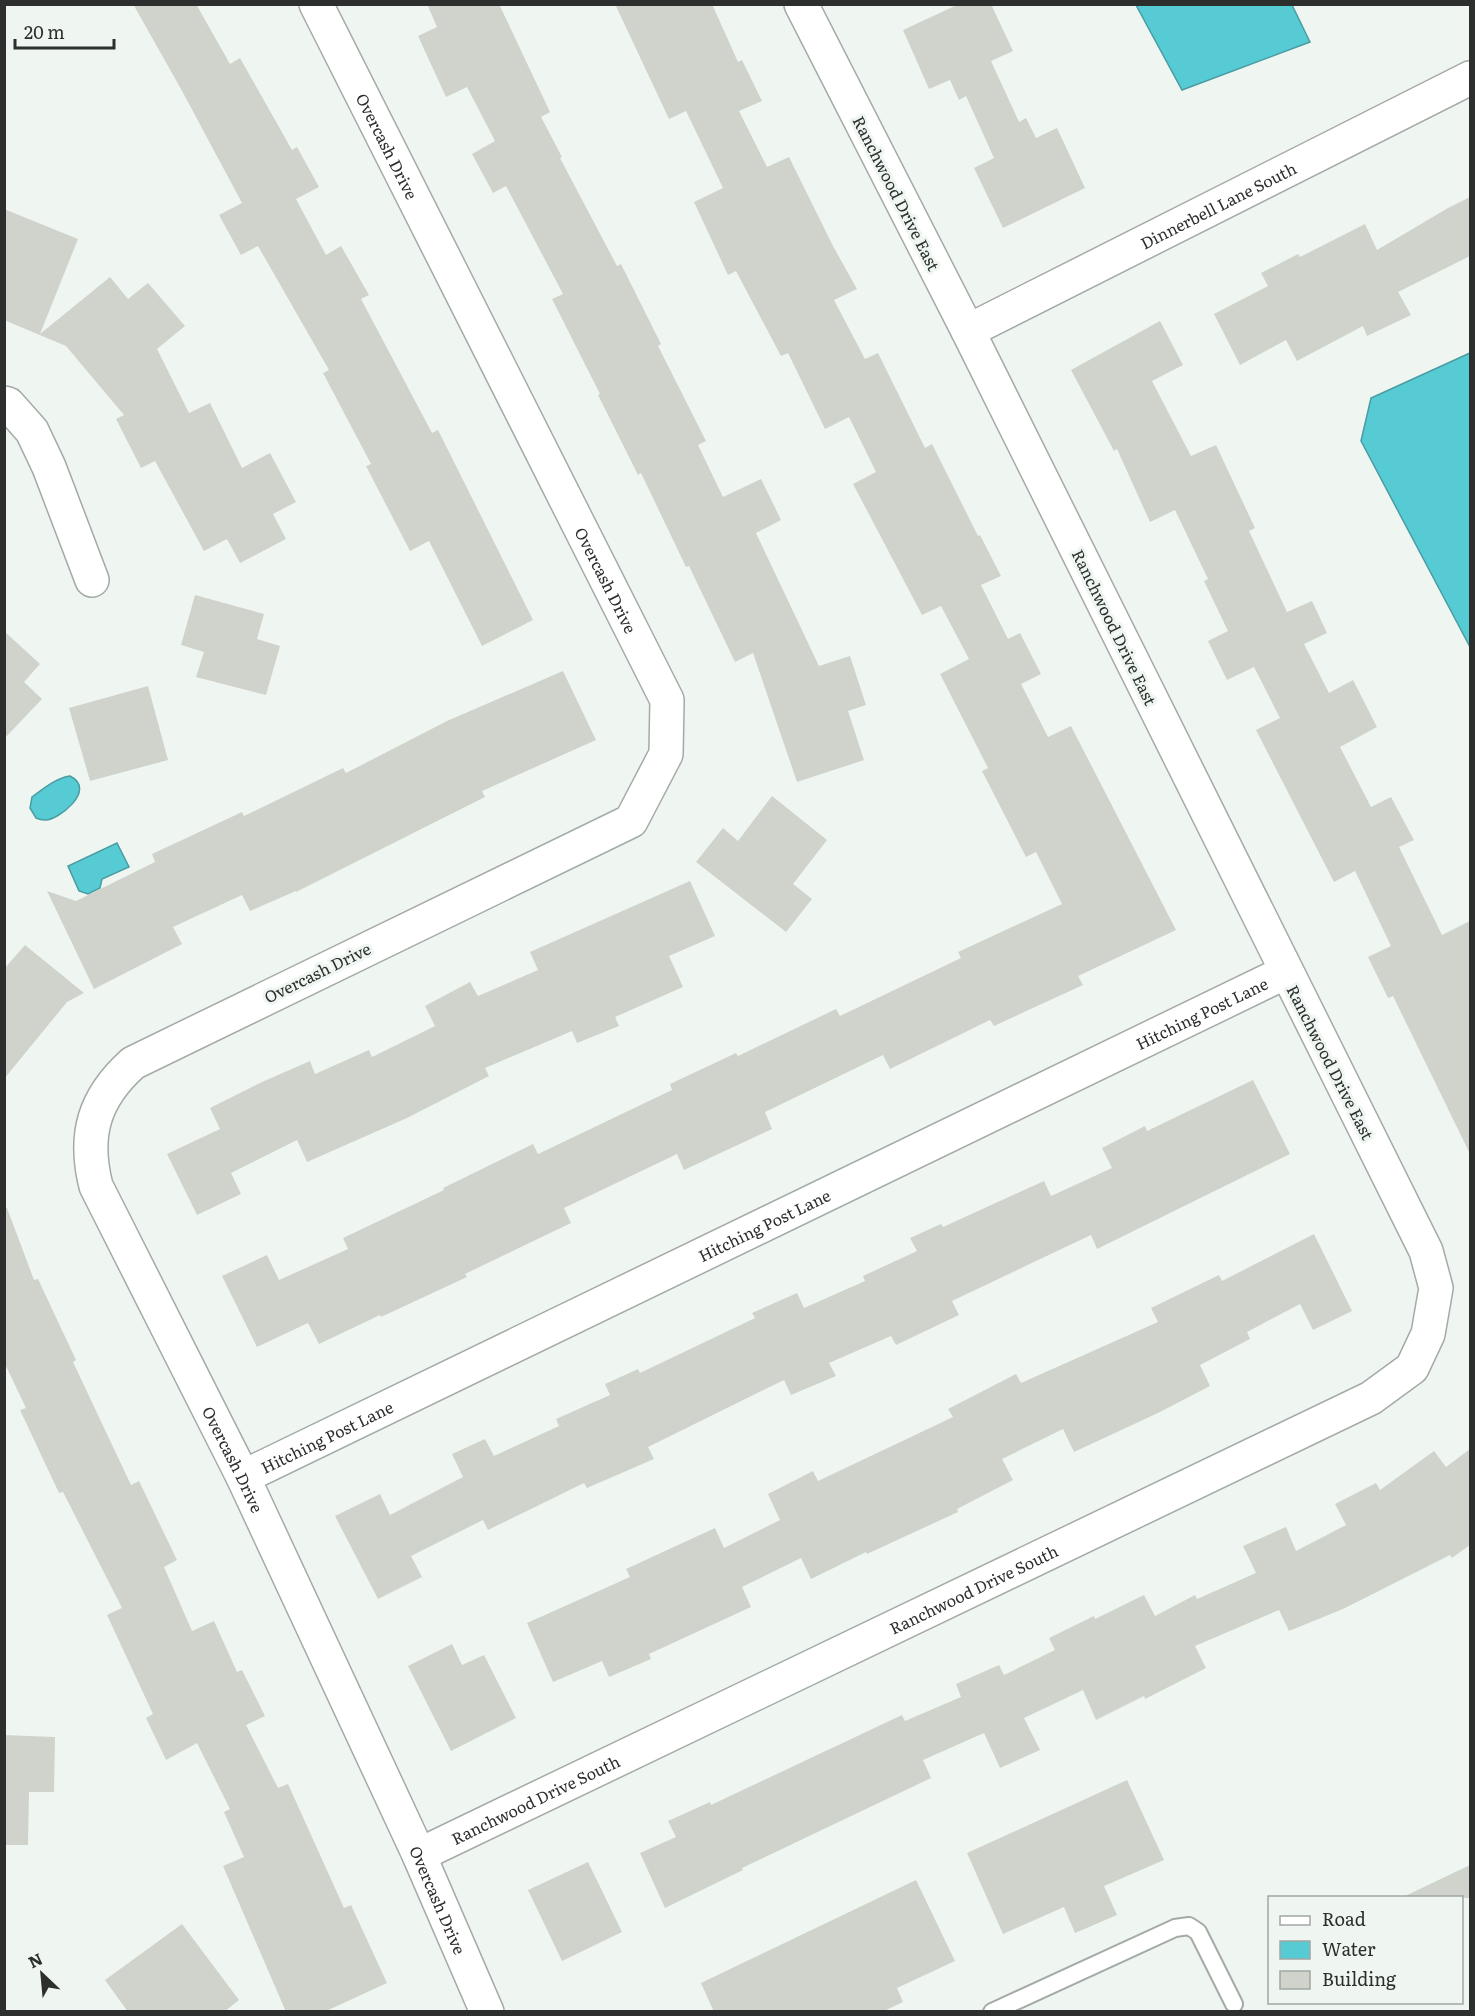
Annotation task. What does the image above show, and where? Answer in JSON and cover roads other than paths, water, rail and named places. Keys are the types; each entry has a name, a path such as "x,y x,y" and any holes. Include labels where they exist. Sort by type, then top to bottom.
{"street":[{"name":"Overcash Drive","path":"316,4 667,700 666,754 631,820 133,1063 122,1073 100,1104 94,1121 90,1154 96,1186 243,1477 419,1855 481,2010"},
{"name":"Ranchwood Drive East","path":"801,4 968,331 1426,1251"},
{"name":"Dinnerbell Lane South","path":"968,331 1470,78"},
{"path":"4,403 8,404 32,431 49,467 92,580"},
{"name":"Hitching Post Lane","path":"243,1477 1286,972"},
{"name":"Ranchwood Drive South","path":"419,1855 1371,1398 1412,1368 1428,1334 1436,1288 1426,1251"}],"lane":[{"path":"992,2012 1175,1928 1190,1926 1198,1932 1236,2008 1219,2012"}],"water":[{"path":"1136,5 1292,5 1310,42 1182,90"},
{"path":"1470,353 1470,647 1361,441 1371,398"},
{"path":"70,776 77,782 80,789 72,804 51,819 36,818 30,808 32,797 55,781"},
{"path":"117,843 129,867 102,879 100,888 88,894 79,891 68,866"}]}
